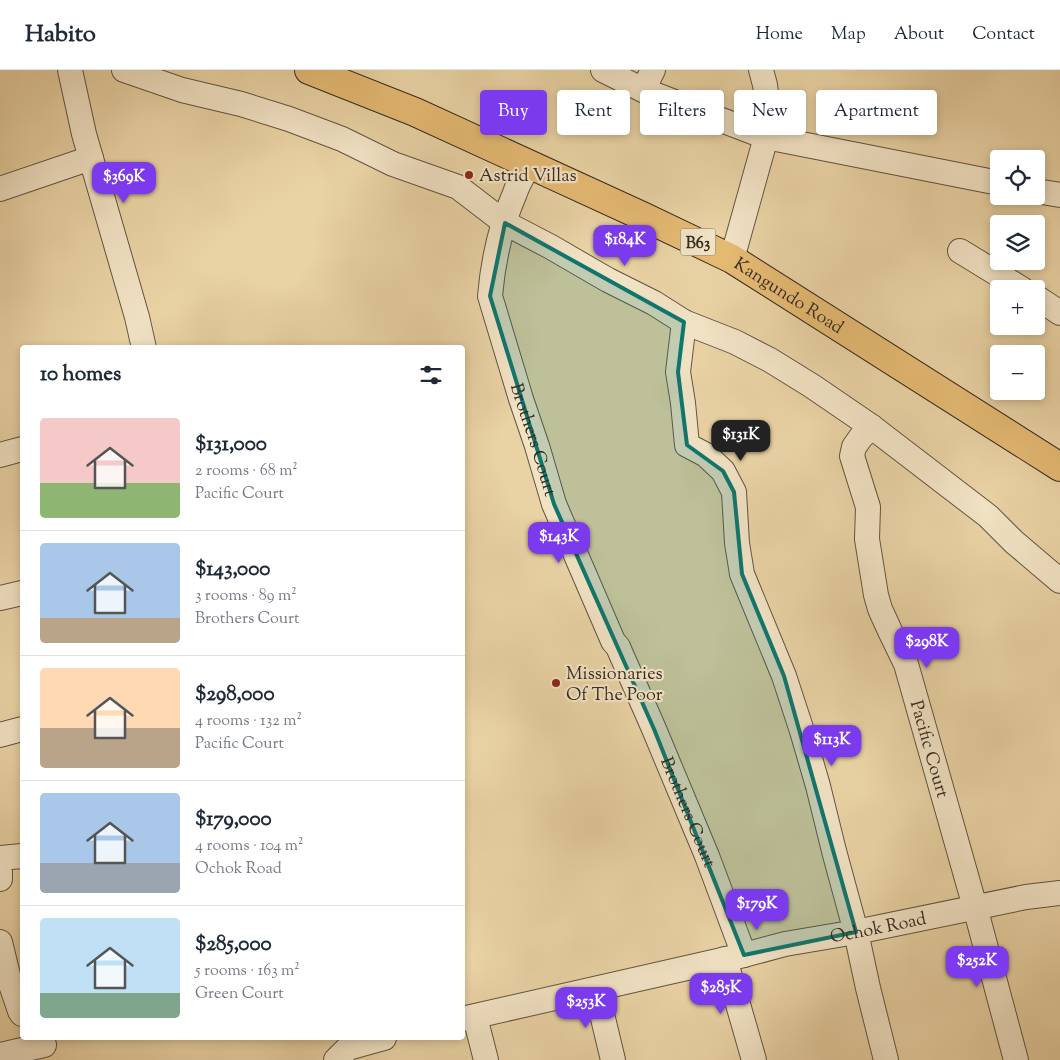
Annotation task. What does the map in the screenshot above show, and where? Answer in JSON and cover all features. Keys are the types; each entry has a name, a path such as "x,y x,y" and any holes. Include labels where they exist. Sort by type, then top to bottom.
{"highway":[{"name":"Kangundo Road","path":"309,70 415,112 732,259 1060,467"}],"street":[{"path":"70,70 84,134 143,345"},
{"path":"124,70 182,90 242,104 289,119 342,139 394,164 458,187 504,223 654,303 684,322 735,342 770,360 812,386 872,427 988,516 1014,542 1060,581"},
{"path":"603,70 648,80 766,137 990,181"},
{"path":"732,259 766,137 768,108 761,70"},
{"path":"0,189 91,158"},
{"name":"Brothers Court","path":"529,165 515,192 504,223 490,296 554,504 612,641 618,647 654,729 707,856 735,957 754,1060"},
{"path":"1045,192 1060,195"},
{"path":"960,251 1007,280"},
{"path":"1045,303 1060,313"},
{"path":"684,322 678,372 687,445 706,456 723,471 734,492 737,543 742,574 784,676 802,731 856,932 886,1060"},
{"name":"Pacific Court","path":"872,427 854,447 852,456 868,507 867,539 876,595 880,609 906,664 975,907"},
{"path":"0,455 20,450"},
{"path":"0,598 20,593"},
{"path":"0,735 20,730"},
{"path":"0,858 20,856"},
{"path":"0,873 0,879"},
{"name":"Ochok Road","path":"469,1018 785,944 856,932 1026,897 1060,893"},
{"path":"975,907 1016,1060"},
{"path":"0,942 9,979 20,1007"},
{"path":"596,989 614,1060"},
{"path":"469,1018 486,1060"},
{"path":"345,1051 378,1040"},
{"path":"0,1055 43,1048"}],"highlighted area":[{"path":"505,223 684,322 678,372 687,445 723,471 734,492 742,574 784,676 856,932 744,955 654,729 554,504 490,296"}],"place":[{"name":"Astrid Villas","path":"469,175"},
{"name":"Missionaries Of The Poor","path":"556,683"}]}
